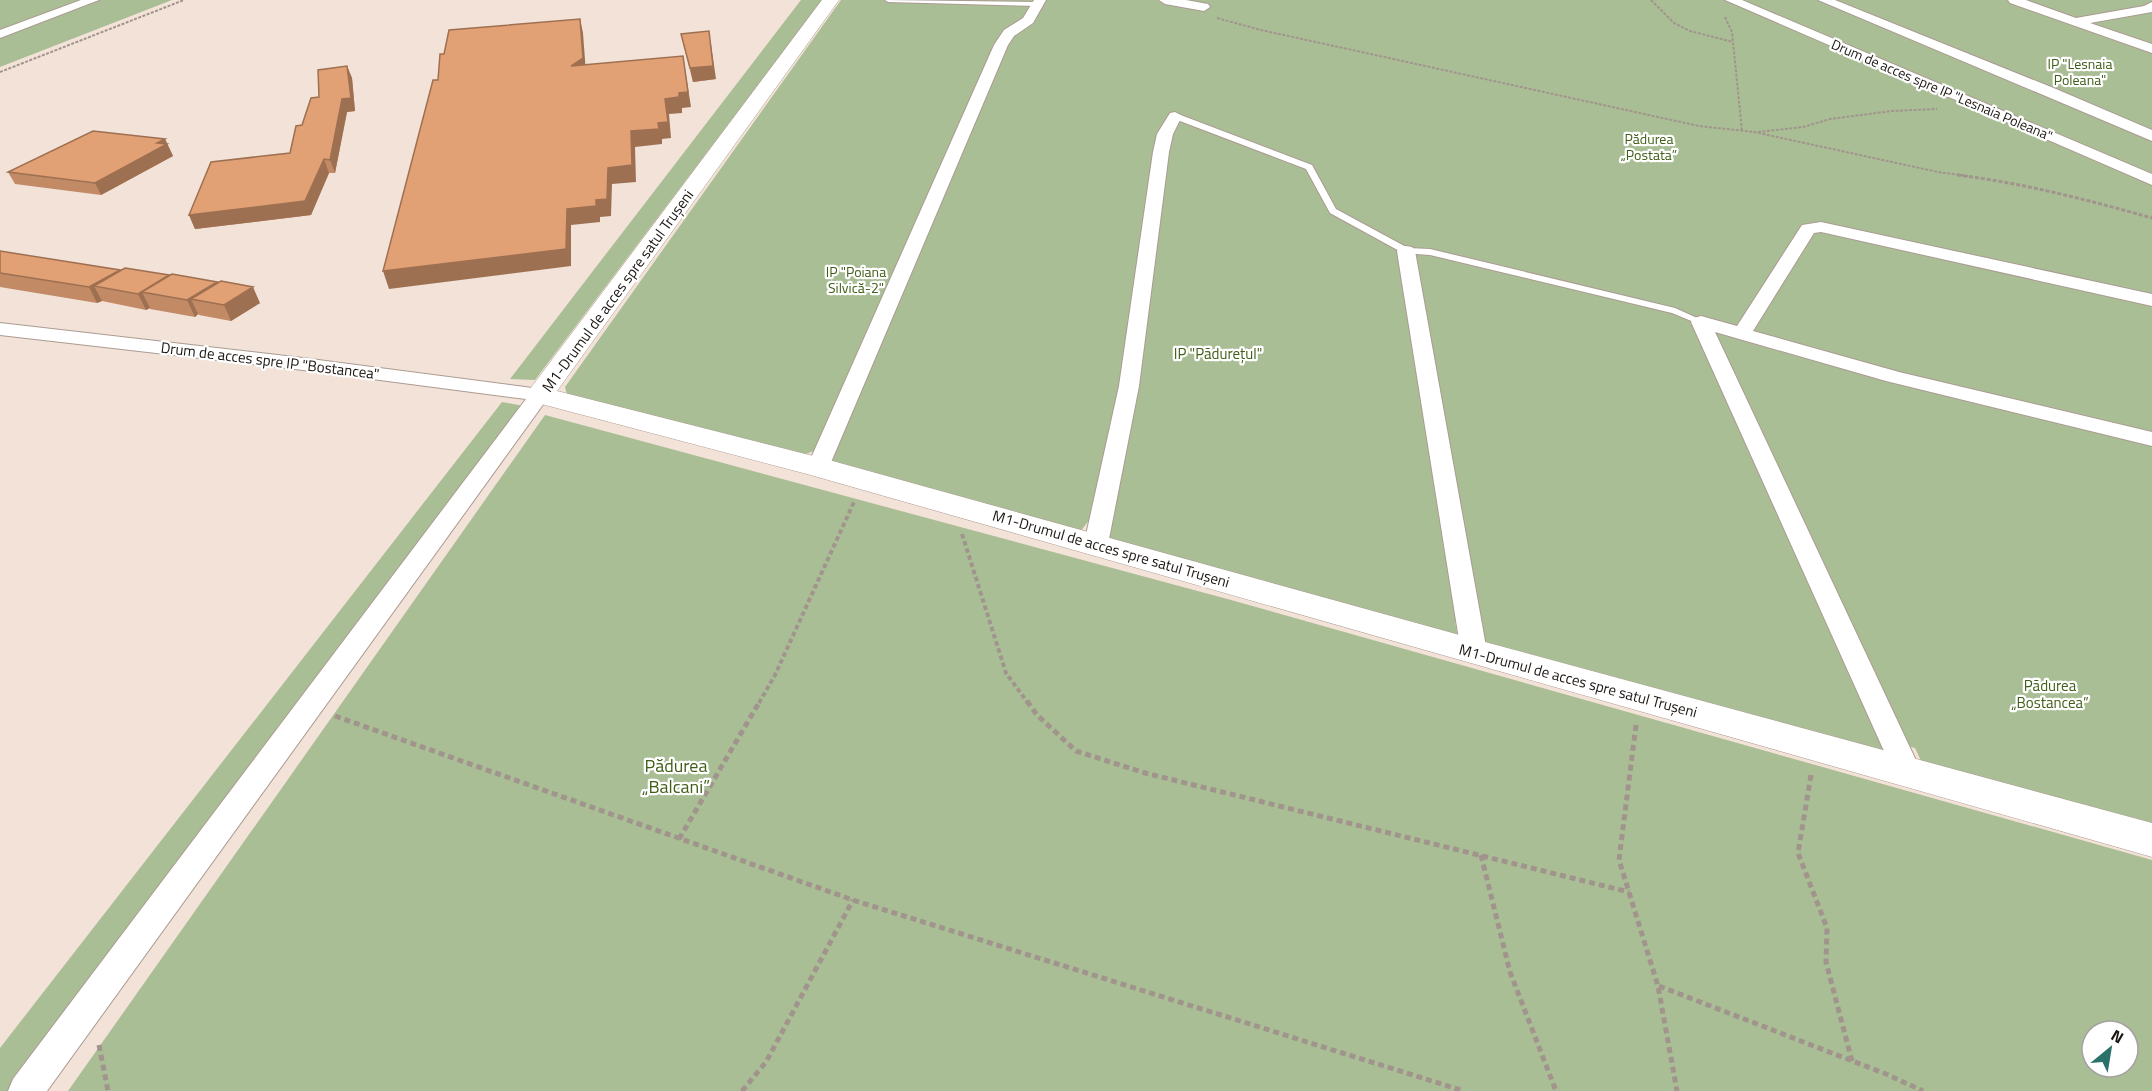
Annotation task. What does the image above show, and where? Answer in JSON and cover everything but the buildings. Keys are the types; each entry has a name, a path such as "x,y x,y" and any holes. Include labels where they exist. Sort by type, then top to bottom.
{"street":[{"path":"0,34 93,0"},
{"name":"M1-Drumul de acces spre satul Trușeni","path":"831,0 540,395 953,504 1474,652 2152,840"},
{"path":"1165,0 1204,7"},
{"name":"Drum de acces spre IP \"Lesnaia Poleana\"","path":"1731,0 2152,180"},
{"path":"1824,0 2041,87 2152,136"},
{"path":"2014,0 2152,49"},
{"path":"818,467 1001,45 1009,33 1028,20 1039,2"},
{"path":"2075,21 2148,9 2152,6"},
{"path":"1096,544 1129,386 1161,152 1165,134 1175,116"},
{"path":"2134,172 2152,166"},
{"path":"1742,333 1808,229 1821,227 2152,300"},
{"path":"1406,251 1474,652"},
{"path":"1701,322 1893,377 2152,439"},
{"path":"1701,322 1907,771"},
{"name":"Drum de acces spre IP \"Bostancea\"","path":"0,329 303,364 540,395"},
{"path":"26,1091 540,395"}],"lane":[{"path":"888,0 1039,2"},
{"path":"1175,116 1309,167 1333,211 1406,251 1430,252 1486,265 1675,311 1701,322"}],"path":[{"path":"0,72 184,0"},
{"path":"1651,0 1674,23 1690,31 1733,42"},
{"path":"1204,7 1202,12 1261,30 1699,126 1754,132 1938,172 2009,183 2084,199 2152,218"},
{"path":"1724,16 1732,32 1742,131"},
{"path":"1754,132 1803,128 1830,119 1892,111 1952,108 1974,104"},
{"path":"679,839 775,675 864,480"},
{"path":"953,504 1006,673 1037,715 1076,751 1144,773 1629,892"},
{"path":"1640,698 1619,860 1658,986 1677,1091"},
{"path":"309,707 853,900 1464,1091"},
{"path":"1815,746 1798,854 1827,928 1826,962 1852,1061"},
{"path":"1481,855 1510,972 1556,1091"},
{"path":"742,1091 766,1062 853,900"},
{"path":"1658,986 1923,1091"}],"green space":[{"path":"0,0 172,0 0,67"},
{"path":"801,0 822,0 535,380 510,379"},
{"path":"841,0 2152,0 2152,827 1922,763 1915,748 1880,739 1886,754 1486,647 1483,629 1455,622 1459,643 1111,541 1090,519 1080,532 833,464 831,454 816,450 801,456 567,395 565,387"},
{"path":"502,402 524,406 11,1091 0,1091 0,1048"},
{"name":"Pădurea „Balcani”","path":"545,415 1231,600 2152,860 2152,1091 68,1091"}],"park label":[{"name":"IP \"Lesnaia Poleana\"","path":"2080,72"},
{"name":"Pădurea „Postata”","path":"1649,148"},
{"name":"IP \"Poiana Silvică-2\"","path":"856,280"},
{"name":"IP \"Pădurețul\"","path":"1218,354"},
{"name":"Pădurea „Bostancea”","path":"2050,694"}]}
